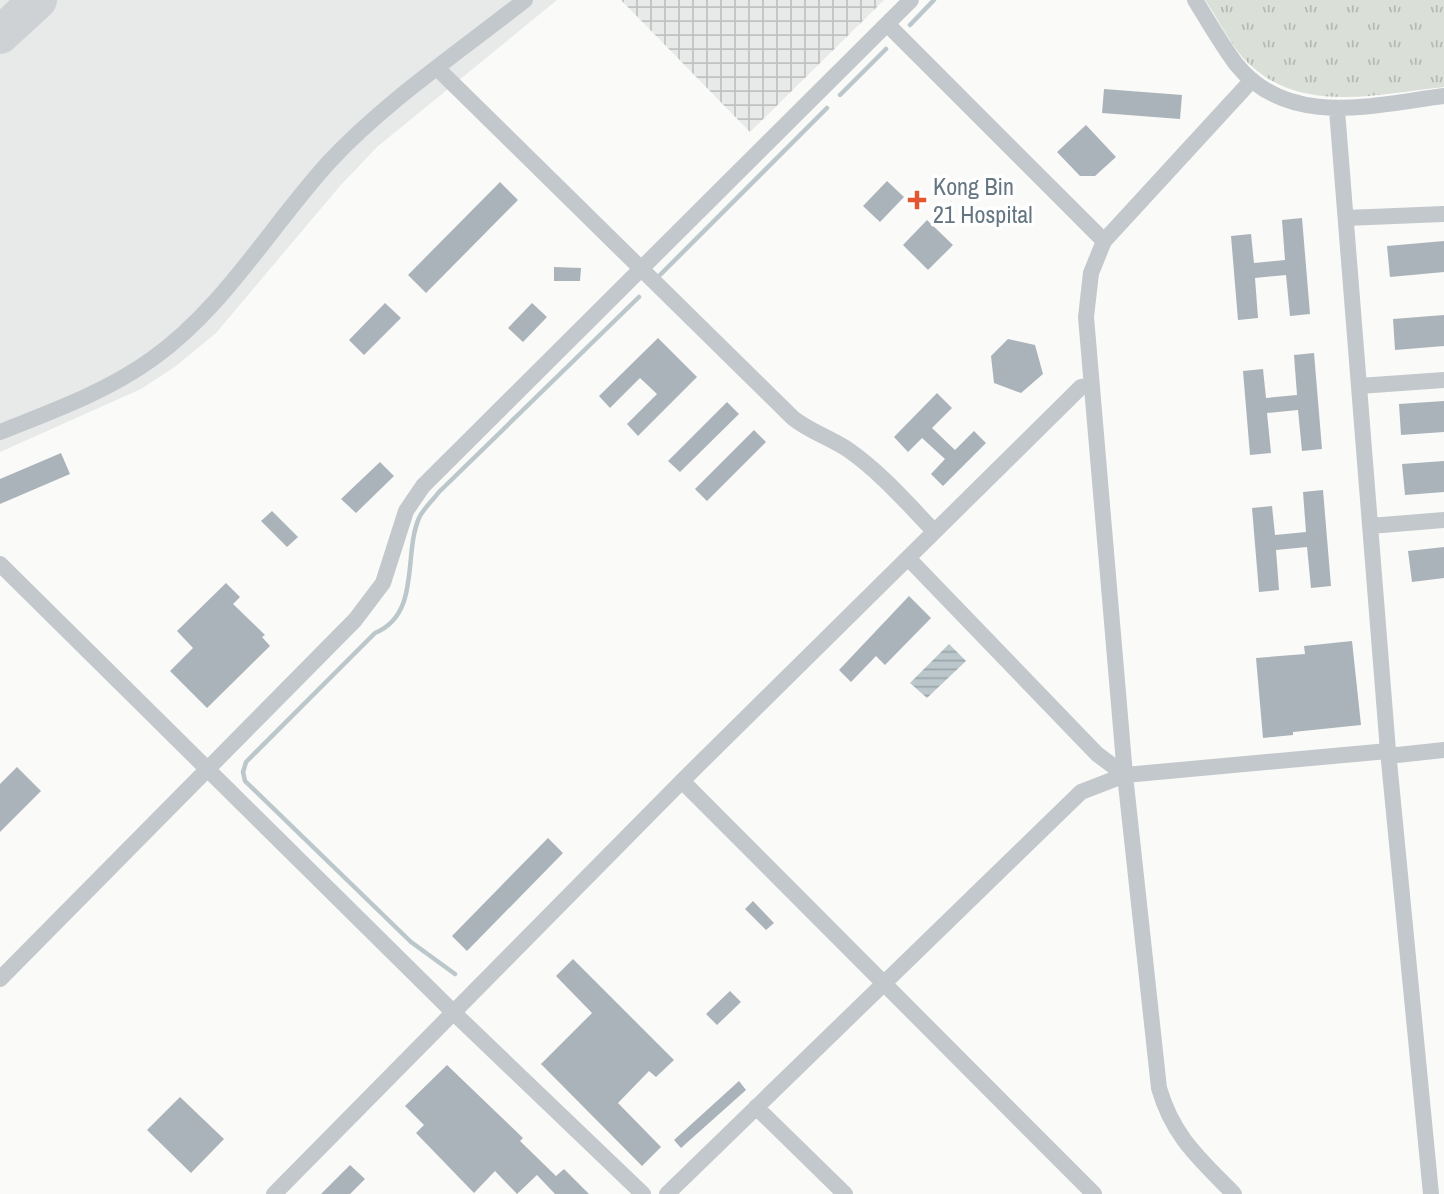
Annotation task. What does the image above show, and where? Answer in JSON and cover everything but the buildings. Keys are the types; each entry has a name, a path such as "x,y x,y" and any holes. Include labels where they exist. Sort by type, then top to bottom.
{"lane":[{"path":"0,432 99,392 170,344 218,298 329,162 361,130 525,0"},
{"path":"0,979 209,769 372,599 383,583 407,511 423,486 911,0"},
{"path":"1195,0 1236,64 1272,95 1302,106 1337,110 1444,96"},
{"path":"887,24 1104,241"},
{"path":"438,69 793,418 807,429 847,448 868,464 934,531"},
{"path":"1234,1194 1179,1137 1166,1115 1159,1088 1125,775 1086,317 1091,273 1104,241 1252,80"},
{"path":"1337,110 1388,753 1431,1194"},
{"path":"1346,218 1444,214"},
{"path":"1359,386 1444,380"},
{"path":"274,1194 934,531 1081,387 1092,386"},
{"path":"1370,526 1444,520"},
{"path":"908,558 1097,754 1125,775"},
{"path":"0,564 454,1013 642,1194"},
{"path":"667,1194 1081,792 1125,775 1444,750"},
{"path":"682,782 1094,1194"},
{"path":"756,1107 845,1194"}],"shaded area":[{"path":"0,0 557,0 377,147 340,186 216,333 176,366 141,389 0,452"},
{"path":"621,0 884,0 750,132"},
{"path":"949,644 966,661 927,698 910,683"}],"green space":[{"path":"1205,0 1444,0 1444,87 1338,97 1313,95 1288,88 1265,77 1244,59"}],"waterway":[{"path":"910,25 934,0"},
{"path":"840,95 886,49"},
{"path":"660,275 827,108"},
{"path":"455,974 411,942 245,781 243,772 246,762 399,612 405,598 414,533 419,518 428,505 639,297"}],"taxiway":[{"path":"0,35 38,0"}],"place":[{"name":"Kong Bin 21 Hospital","path":"917,200"}]}
